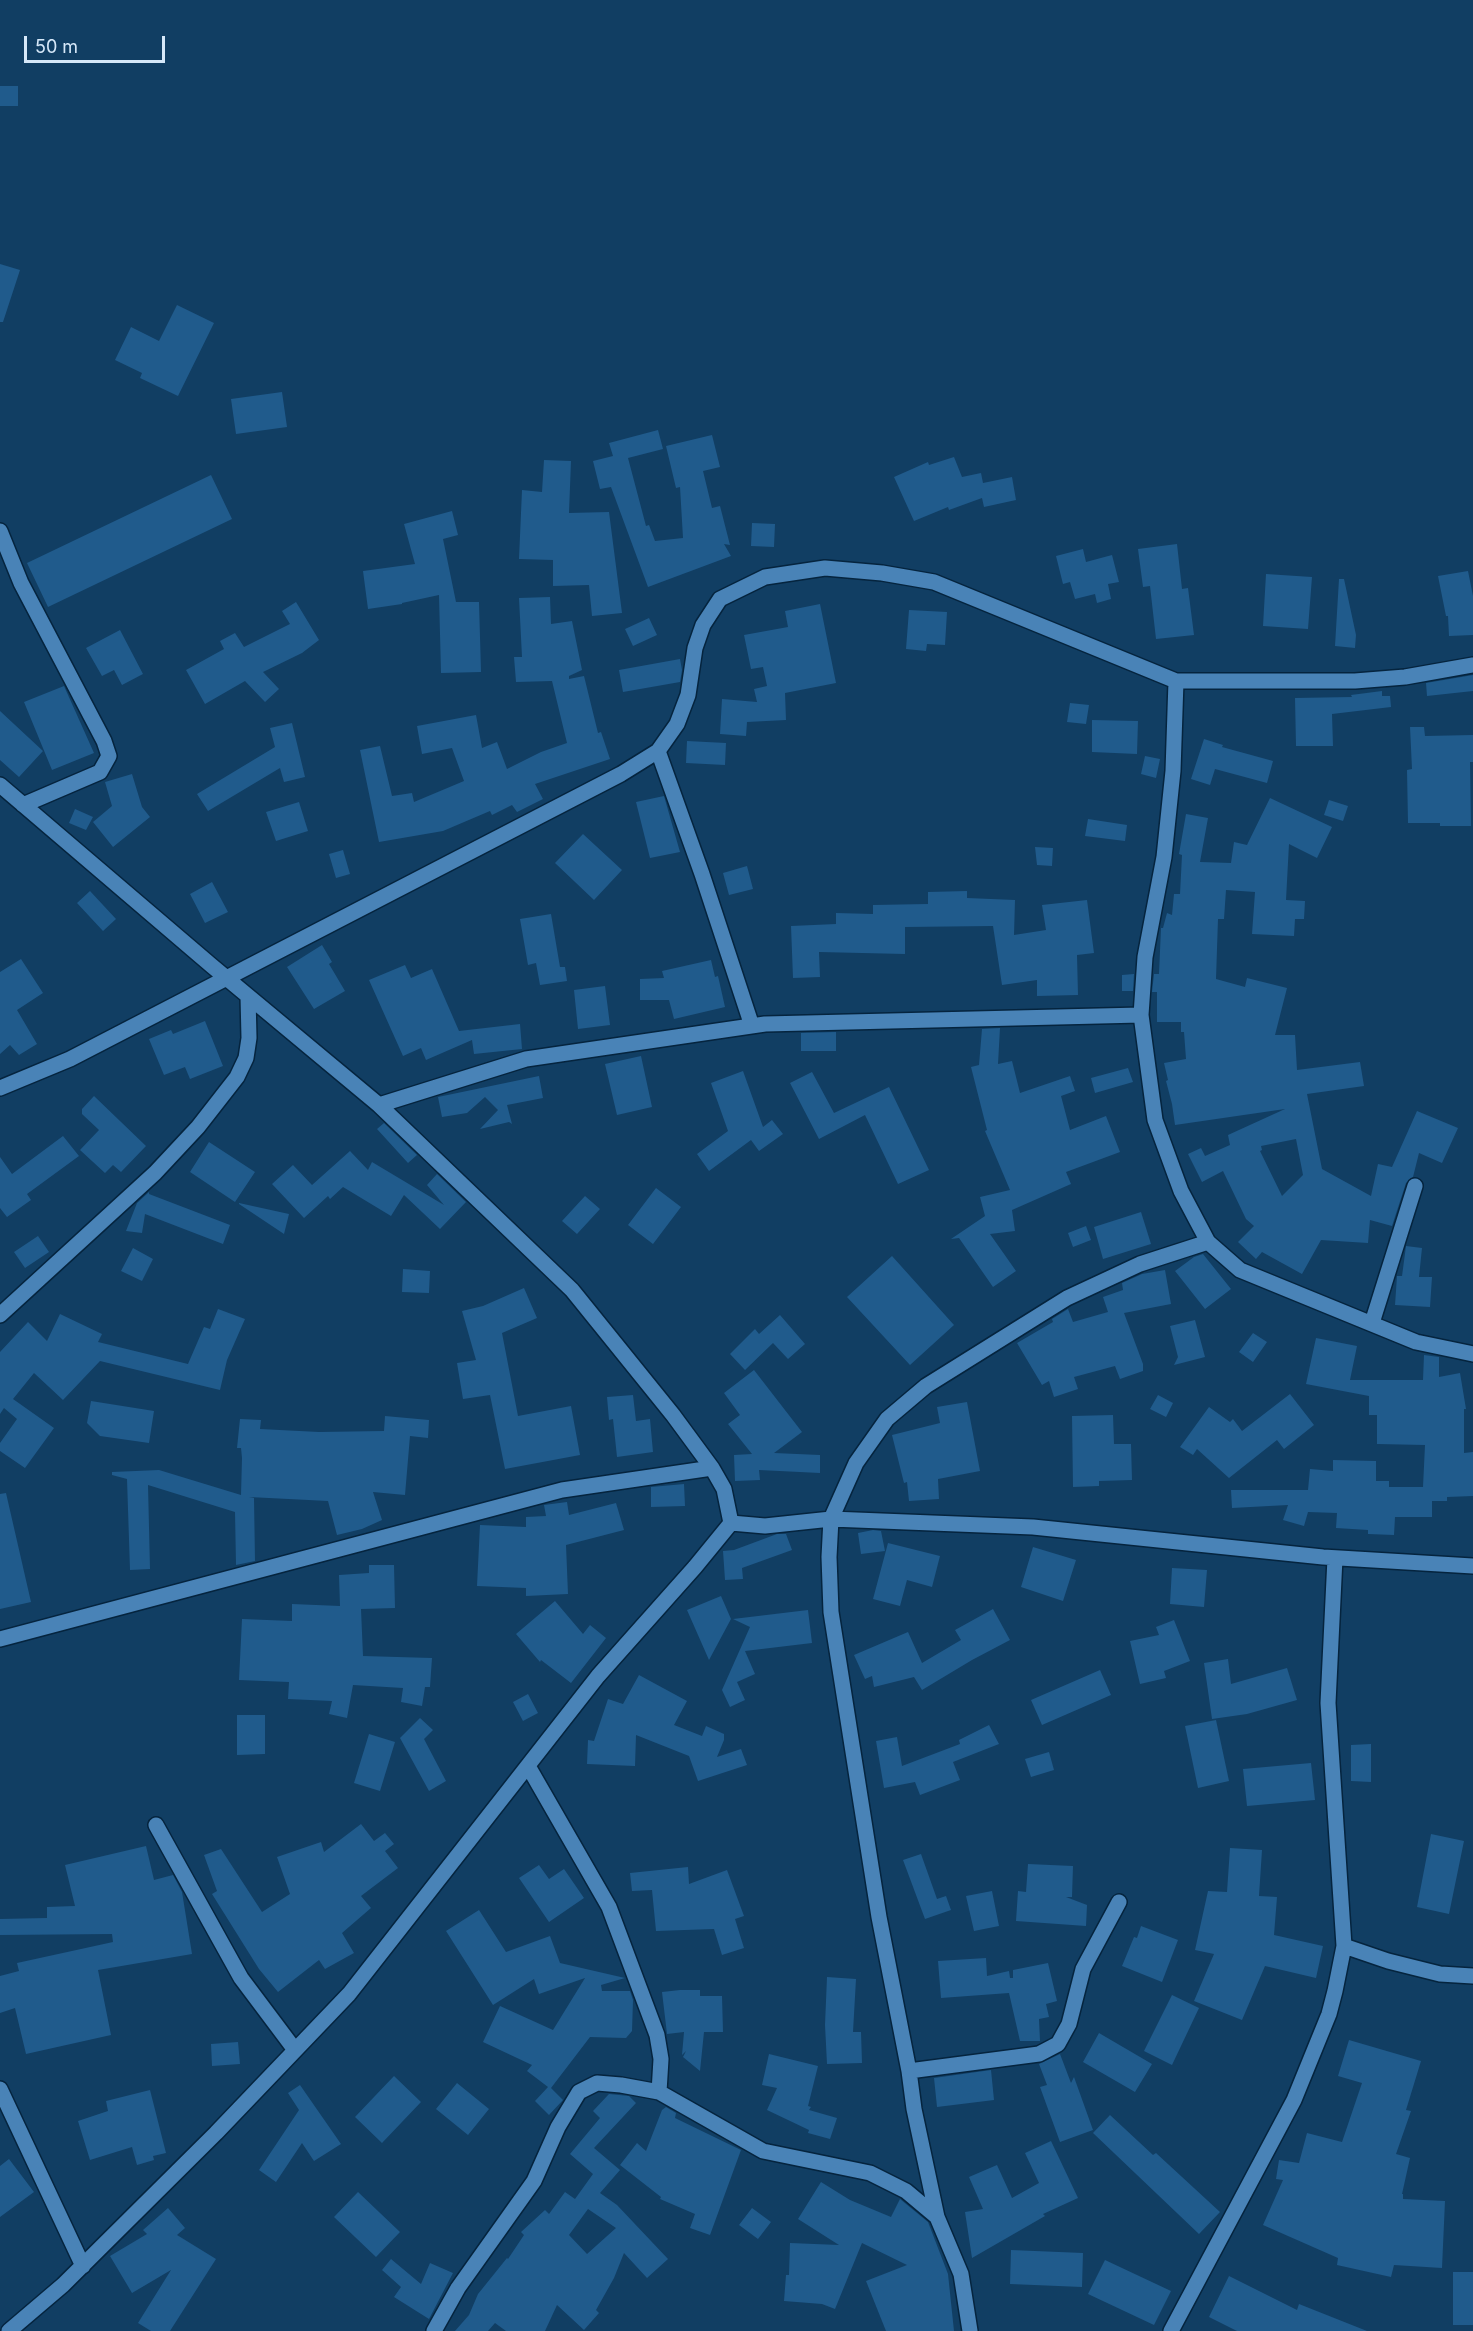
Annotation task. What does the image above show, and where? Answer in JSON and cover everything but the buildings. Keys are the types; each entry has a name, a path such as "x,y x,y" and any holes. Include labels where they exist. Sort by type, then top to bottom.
{"street":[{"path":"0,531 21,584 104,741 109,756 100,772 23,805"},
{"path":"0,1089 70,1059 610,779 658,751 677,724 688,695 695,648 703,625 720,599 765,577 825,568 882,573 934,582 1176,681 1355,681 1405,677 1473,664"},
{"path":"1176,681 1173,771 1164,857 1145,957 1141,1015 1155,1120 1181,1191 1208,1242 1240,1270 1416,1342 1473,1354"},
{"path":"658,751 702,874 752,1026"},
{"path":"0,785 379,1105 572,1290 673,1415 712,1468 723,1489 731,1523"},
{"path":"0,1315 155,1173 198,1127 237,1077 246,1058 249,1038 248,996"},
{"path":"379,1105 526,1059 752,1026 1141,1015"},
{"path":"1372,1323 1415,1186"},
{"path":"970,2331 961,2274 937,2217 914,2109 909,2071 879,1917 831,1612 829,1557 831,1519 856,1463 886,1419 926,1386 1067,1298 1140,1264 1208,1242"},
{"path":"0,1639 562,1490 712,1468"},
{"path":"731,1523 765,1526 831,1519 1033,1527 1335,1558 1473,1566"},
{"path":"9,2331 63,2285 349,1994 598,1676 731,1523"},
{"path":"1171,2331 1294,2100 1329,2014 1344,1946 1328,1703 1335,1558"},
{"path":"528,1766 609,1907 657,2035 661,2059 659,2092"},
{"path":"156,1825 241,1978 295,2050"},
{"path":"909,2071 1039,2054 1058,2044 1069,2024 1083,1969 1119,1902"},
{"path":"1344,1946 1388,1961 1440,1974 1473,1976"},
{"path":"435,2331 458,2288 534,2181 558,2127 579,2092 597,2083 659,2092 763,2151 870,2173 906,2191 937,2217"},
{"path":"0,2089 82,2266"}]}
